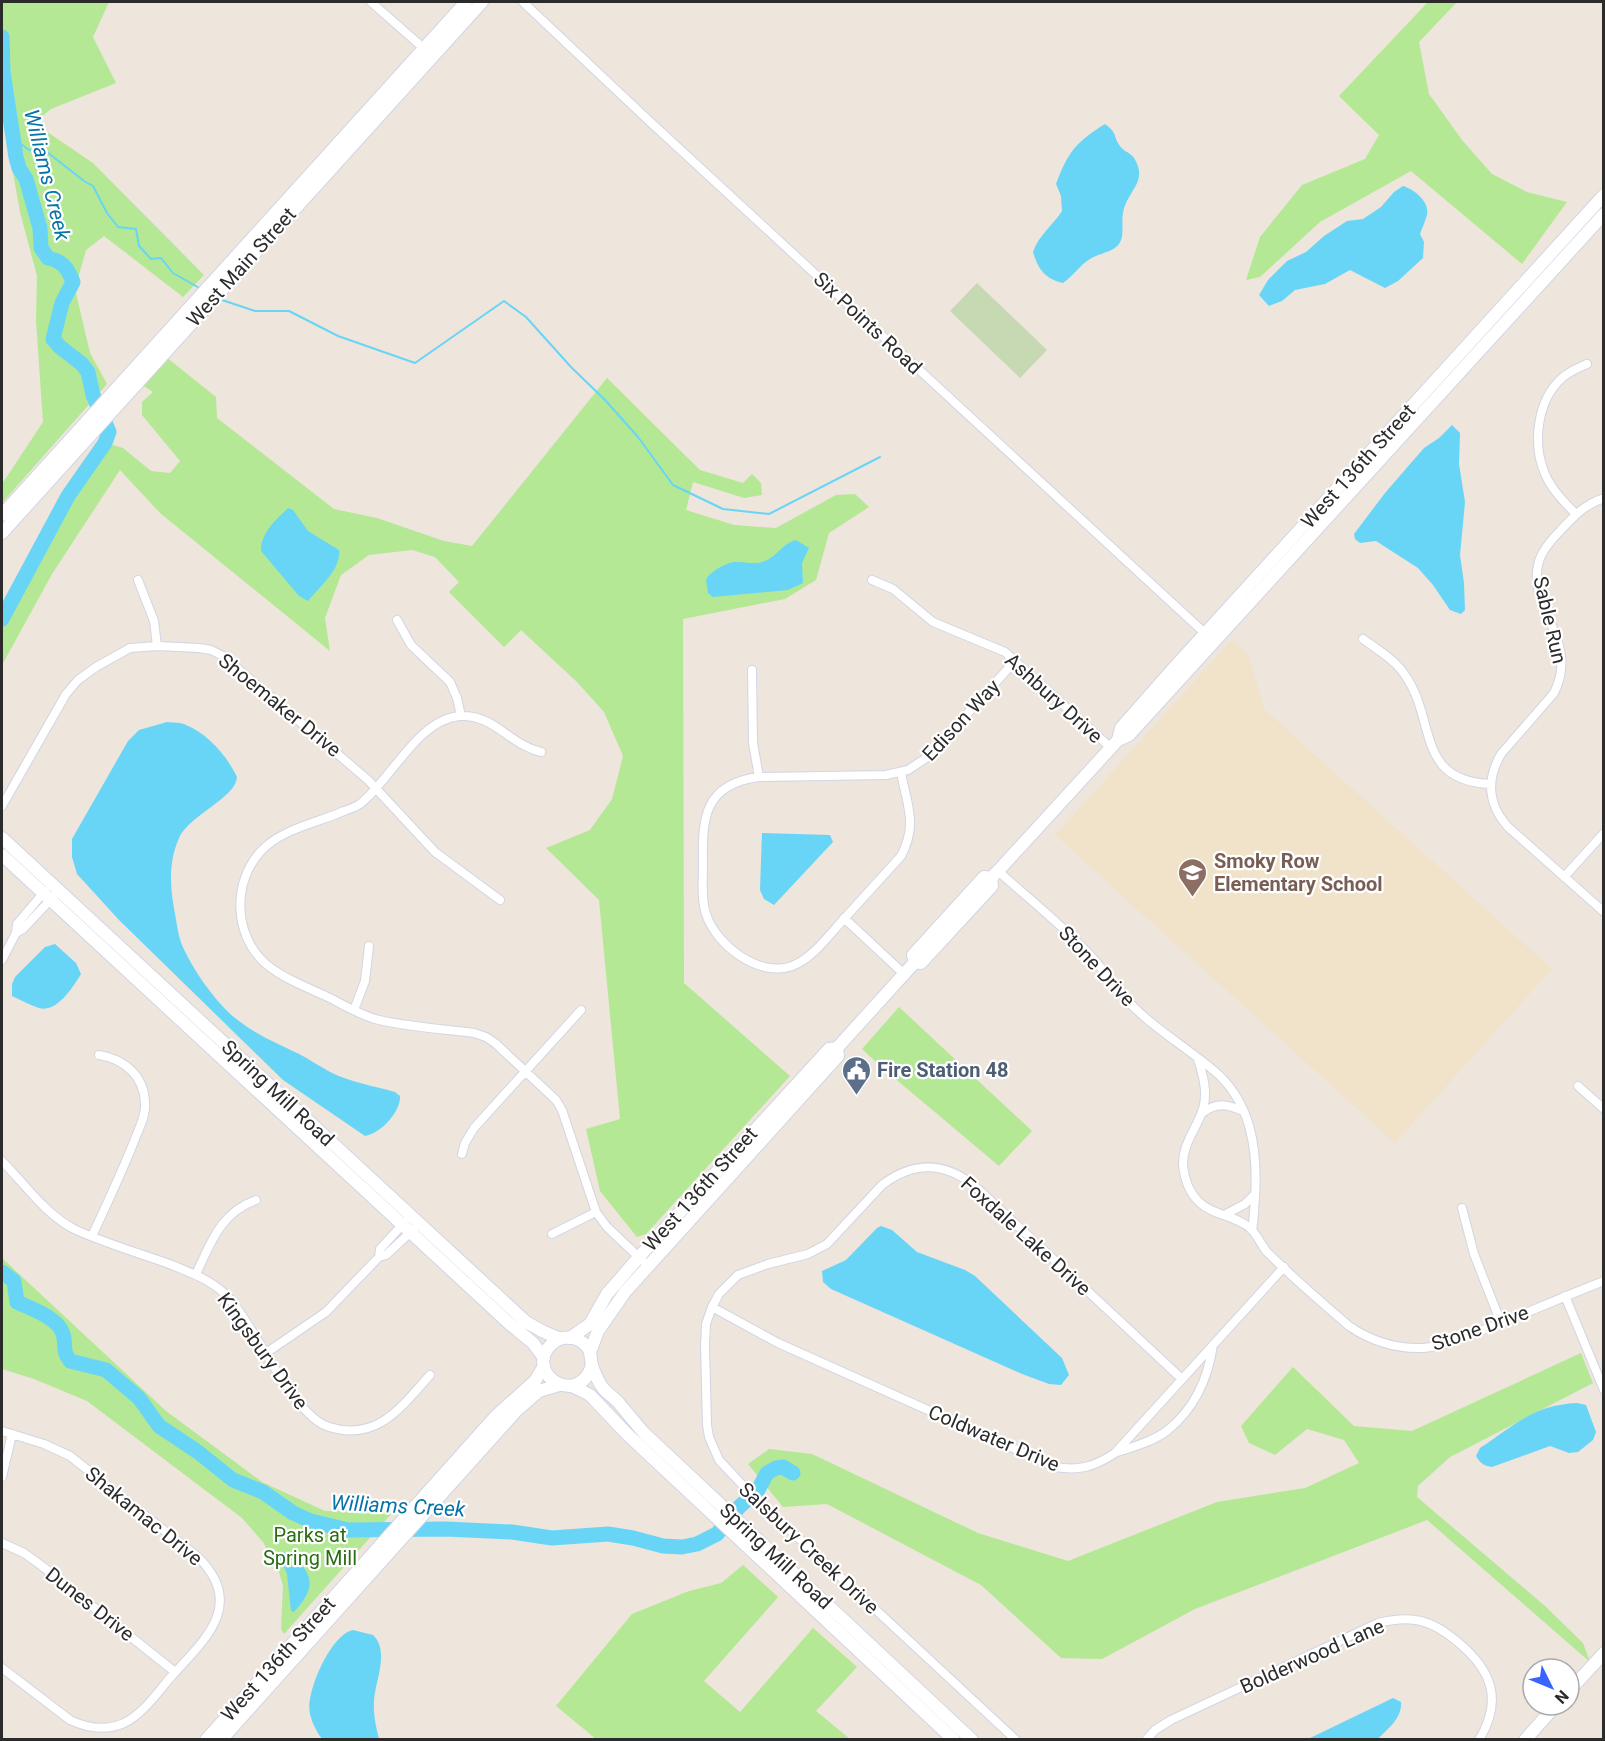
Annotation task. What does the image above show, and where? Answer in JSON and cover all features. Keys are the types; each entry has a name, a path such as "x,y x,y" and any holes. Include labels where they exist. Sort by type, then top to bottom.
{"street":[{"path":"371,2 428,52"},
{"name":"West Main Street","path":"428,52 466,2"},
{"name":"West Main Street","path":"2,515 85,430 428,52 482,2"},
{"name":"Six Points Road","path":"524,2 655,126 1210,638"},
{"name":"West 136th Street","path":"565,1338 590,1324 607,1294 643,1261 838,1056 837,1048 915,962 921,963 992,886 994,875 1114,744 1129,735 1210,638 1600,213 1604,195"},
{"path":"1576,514 1558,494 1545,472 1539,452 1539,429 1551,392 1571,371 1587,364"},
{"name":"West Main Street","path":"2,532 85,430"},
{"name":"Sable Run","path":"1491,784 1495,764 1501,754 1554,693 1560,681 1563,657 1539,591 1537,572 1539,560 1544,550 1576,514 1593,502 1604,498"},
{"path":"138,580 154,621 157,646"},
{"name":"Ashbury Drive","path":"872,580 893,589 933,622 996,647 1114,744"},
{"path":"397,620 411,645 450,682 461,716"},
{"path":"1363,639 1392,659 1405,675 1420,704 1430,744 1441,765 1448,772 1462,779 1491,784 1493,804 1502,820 1604,912"},
{"name":"Shoemaker Drive","path":"2,806 66,694 78,680 122,651 138,647 211,650 223,656 334,749 376,788 435,852 500,900"},
{"name":"Edison Way","path":"759,777 901,773 929,756 1015,661"},
{"path":"752,670 753,743 759,777 732,784 720,793 714,799 705,819 703,832 704,906 712,928 742,958 763,967 778,969 804,960 820,946 901,856 910,835 911,821 901,773"},
{"path":"541,752 518,744 490,722 475,716 444,720 429,730 376,788 356,806 284,834 273,841 254,860 247,872 241,893 240,914 245,933 260,958 284,976 379,1020 474,1033 486,1037 525,1070 556,1100 562,1110 596,1212 607,1227 643,1261"},
{"path":"1564,877 1604,833"},
{"name":"Spring Mill Road","path":"2,838 410,1224 531,1341 544,1362"},
{"name":"Spring Mill Road","path":"2,855 410,1224 526,1322 544,1333 565,1338"},
{"name":"Stone Drive","path":"994,875 1080,944 1124,997 1214,1070 1227,1084 1248,1121 1255,1149 1252,1230"},
{"path":"2,960 17,924 55,888"},
{"path":"844,918 904,974"},
{"path":"354,1010 365,981 369,946"},
{"path":"462,1154 465,1143 474,1128 581,1010"},
{"path":"92,1236 127,1160 142,1121 146,1103 141,1084 130,1069 108,1056 99,1055"},
{"name":"Stone Drive","path":"1198,1059 1205,1088 1203,1108 1184,1155 1188,1187 1199,1202 1214,1212 1234,1219 1252,1230 1266,1251 1349,1326 1377,1342 1412,1348 1440,1346 1604,1281"},
{"path":"1578,1086 1604,1110"},
{"path":"1200,1114 1222,1104 1243,1111"},
{"name":"Kingsbury Drive","path":"2,1161 57,1218 73,1228 196,1274 213,1284 231,1302 309,1414 321,1424 342,1430 367,1429 388,1419 430,1375"},
{"name":"Foxdale Lake Drive","path":"712,1307 719,1294 738,1275 760,1266 808,1254 827,1244 892,1177 922,1167 936,1167 964,1176 1182,1379"},
{"path":"1224,1215 1245,1204 1255,1194"},
{"path":"196,1274 214,1236 226,1220 241,1206 256,1200"},
{"path":"1462,1208 1474,1254 1501,1323"},
{"path":"552,1234 596,1212"},
{"path":"266,1353 326,1312 379,1257 380,1249 410,1224"},
{"name":"West 136th Street","path":"591,1358 598,1331 643,1261"},
{"name":"Coldwater Drive","path":"712,1307 778,1343 1055,1467 1078,1470 1100,1463 1115,1453 1284,1267"},
{"path":"1565,1296 1604,1390"},
{"name":"Salsbury Creek Drive","path":"712,1307 706,1324 705,1345 707,1425 709,1437 719,1460 749,1492 1016,1740"},
{"path":"565,1338 582,1342 591,1358 585,1378 566,1385 549,1377 544,1362 549,1346 565,1338"},
{"path":"1115,1453 1140,1445 1167,1431 1181,1417 1196,1399 1209,1372 1213,1345"},
{"name":"Spring Mill Road","path":"591,1358 602,1387 640,1428 736,1527 954,1740"},
{"name":"West 136th Street","path":"206,1740 496,1416 535,1381 544,1362"},
{"name":"West 136th Street","path":"221,1740 526,1401 542,1389 566,1385"},
{"name":"Spring Mill Road","path":"566,1385 590,1395 627,1434 724,1515"},
{"name":"Shakamac Drive","path":"2,1431 50,1446 70,1456 199,1558 213,1575 220,1593 218,1618 205,1639 134,1716 116,1725 92,1728 70,1720 2,1668"},
{"path":"2,1477 12,1434"},
{"name":"Spring Mill Road","path":"736,1527 972,1740"},
{"name":"Dunes Drive","path":"2,1543 24,1553 42,1566 176,1672"},
{"name":"Bolderwood Lane","path":"1146,1740 1155,1730 1171,1720 1378,1623 1399,1618 1417,1620 1436,1626 1450,1635 1480,1662 1492,1692 1492,1712 1488,1725 1479,1740"},
{"path":"1581,1678 1604,1653"},
{"path":"1525,1740 1545,1717"}],"shaded area":[{"path":"1232,640 1249,655 1264,709 1552,969 1395,1143 1055,835"}],"green space":[{"path":"2,2 109,2 93,37 116,83 51,109 34,123 93,163 204,275 183,297 104,236 86,250 75,289 90,353 107,384 2,503 2,484 43,422 36,321 37,276 20,212 2,112"},
{"path":"1428,2 1457,2 1419,42 1429,94 1462,140 1492,174 1527,192 1567,202 1522,264 1411,171 1320,222 1260,277 1246,280 1260,237 1302,185 1365,159 1379,135 1339,96"},
{"path":"977,283 1047,350 1020,378 950,311"},
{"path":"166,357 216,397 217,418 334,509 377,518 444,541 472,546 607,378 700,470 743,483 752,474 761,483 762,495 744,498 693,482 686,510 734,525 776,528 836,495 855,494 869,507 829,533 816,580 785,599 683,619 684,983 790,1076 646,1234 637,1237 600,1191 586,1129 620,1119 599,900 546,848 590,830 612,799 623,756 604,712 577,682 521,630 504,647 449,592 459,582 435,557 412,550 369,555 341,575 325,618 330,651 160,513 120,470 52,574 2,665 2,606 66,489 98,444 123,448 151,471 170,473 180,461 142,415 142,402 153,392 142,385"},
{"path":"899,1007 1032,1131 999,1166 862,1049"},
{"name":"Parks at Spring Mill","path":"2,1258 166,1411 262,1482 325,1511 393,1512 284,1634 281,1629 283,1586 279,1572 263,1542 242,1518 87,1401 34,1379 2,1369"},
{"path":"1581,1353 1593,1383 1450,1457 1418,1486 1417,1497 1545,1606 1583,1643 1590,1662 1427,1520 1195,1609 1102,1659 1061,1658 981,1585 827,1504 783,1507 748,1464 769,1449 812,1454 978,1533 1068,1561 1217,1502 1305,1488 1359,1463 1344,1440 1307,1429 1275,1455 1249,1443 1241,1426 1293,1367 1354,1426 1412,1431"},
{"path":"743,1565 778,1597 704,1681 740,1712 813,1628 857,1667 816,1711 850,1739 596,1739 556,1706 632,1614 689,1591 721,1583"}],"water":[{"path":"1105,124 1114,133 1121,148 1134,158 1138,166 1138,180 1125,205 1119,244 1086,261 1063,283 1051,279 1043,272 1033,252 1042,236 1062,211 1061,196 1056,184 1069,156 1080,142"},
{"path":"1403,186 1412,190 1424,201 1427,215 1420,234 1424,242 1423,258 1398,281 1385,288 1350,270 1325,284 1295,290 1282,301 1269,306 1259,295 1268,280 1287,261 1306,252 1324,236 1347,221 1363,219 1381,207 1394,192"},
{"path":"1452,425 1460,433 1459,464 1465,502 1460,555 1465,610 1461,614 1450,610 1418,568 1376,541 1360,543 1355,539 1354,534 1385,493 1424,448"},
{"path":"288,508 293,510 308,531 339,550 337,564 333,571 308,601 299,596 261,551 266,532"},
{"path":"796,540 809,548 802,563 803,583 788,590 713,597 708,593 706,580 719,568 733,562 765,561"},
{"path":"167,722 184,724 202,734 228,761 237,777 235,785 229,792 184,830 175,847 171,876 172,895 182,945 187,955 214,997 246,1026 330,1072 395,1092 400,1096 397,1109 377,1131 365,1136 283,1080 119,920 77,874 72,857 72,839 128,741 139,730"},
{"path":"762,833 830,835 833,842 774,905 764,899 760,890"},
{"path":"55,944 76,963 81,974 69,992 58,1003 46,1009 12,996 12,984 15,977 45,947"},
{"path":"881,1226 892,1230 917,1252 975,1276 1062,1358 1069,1375 1061,1385 1049,1384 1022,1374 831,1289 823,1282 822,1271 846,1260"},
{"path":"1577,1403 1586,1405 1596,1432 1593,1440 1578,1452 1569,1453 1550,1446 1492,1467 1482,1464 1476,1456 1480,1448 1514,1424 1536,1412"},
{"path":"281,1552 294,1556 305,1570 310,1582 304,1600 294,1612 291,1611 287,1574 279,1556"},
{"path":"353,1630 373,1635 380,1649 381,1658 374,1706 379,1739 322,1739 310,1714 312,1693 328,1653 336,1642"},
{"path":"1393,1698 1401,1702 1401,1708 1394,1723 1378,1739 1308,1739"}],"waterway":[{"name":"Williams Creek","path":"2,37 3,72 16,157 19,168 26,179 40,228 41,248 48,258 64,266 73,282 62,303 53,339 88,372 93,395 109,432 105,443 68,496 2,619"},
{"path":"13,138 29,150 47,152 93,186 107,213 118,227 136,229 139,246 151,259 161,258 173,273 201,289"},
{"path":"219,299 255,311 289,311 338,336 415,363 504,301 526,317 571,367 605,400 638,437 673,485 723,509 769,514 880,457"},
{"name":"Williams Creek","path":"2,1272 14,1281 17,1302 50,1318 60,1328 70,1361 106,1370 139,1398 159,1426 198,1452 233,1480 263,1492 293,1513 311,1521 348,1530 446,1529 512,1532 552,1538 608,1534 663,1546 682,1547 697,1544 717,1534 739,1507 758,1490 767,1473 783,1467 793,1473"}],"place":[{"name":"Smoky Row Elementary School","path":"1193,898"},
{"name":"Fire Station 48","path":"856,1096"}]}
